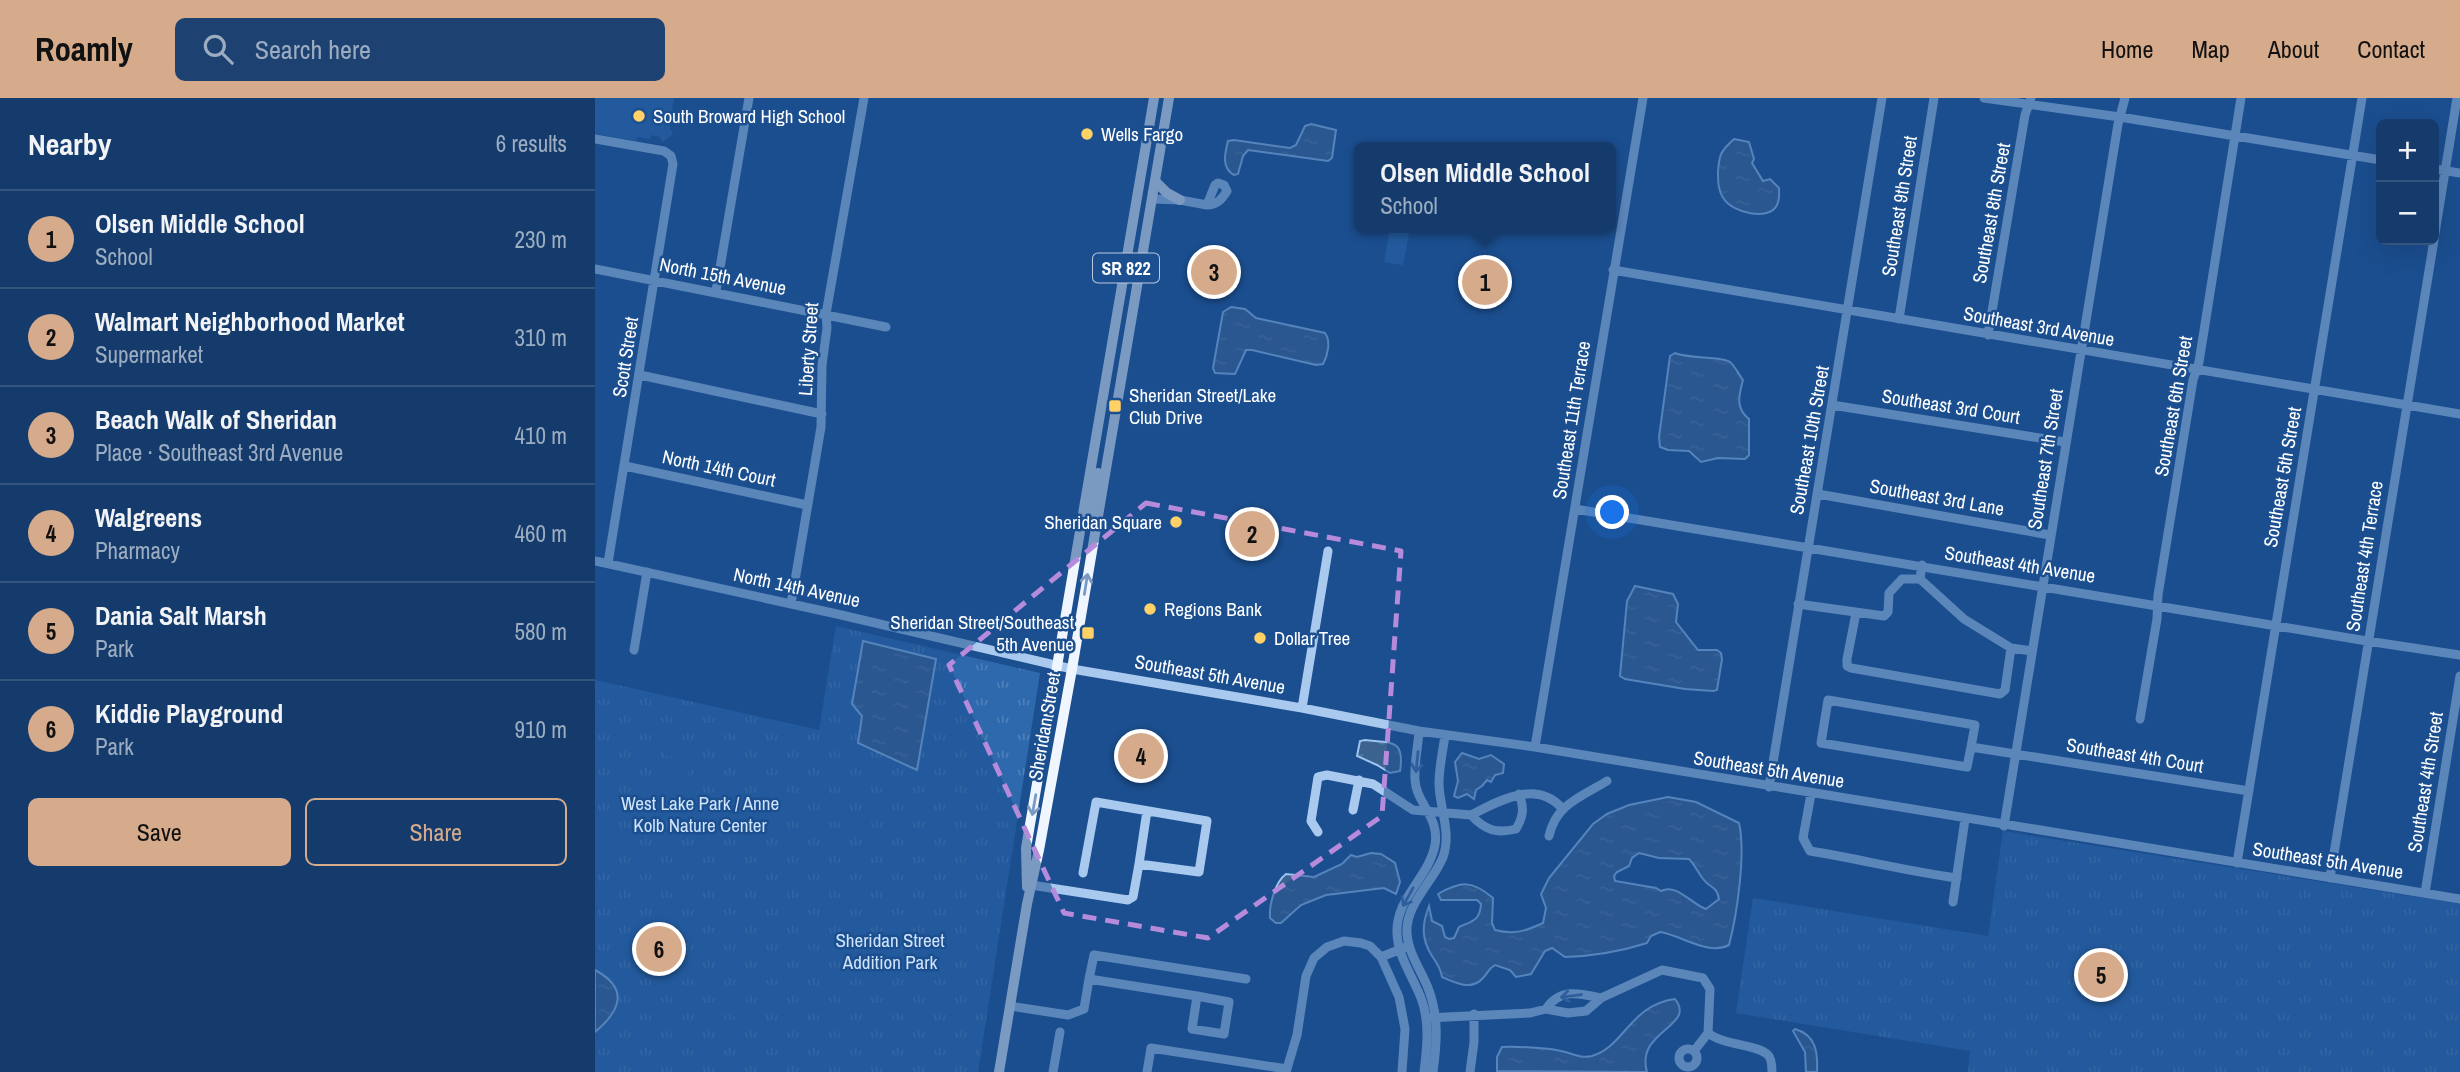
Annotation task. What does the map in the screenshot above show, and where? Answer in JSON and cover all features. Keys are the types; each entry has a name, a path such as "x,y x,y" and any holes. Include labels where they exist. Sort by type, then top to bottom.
{"main road":[{"name":"Sheridan Street","path":"1027,904 1026,848 1154,98"},
{"path":"1152,199 1147,190 1146,177 1157,116 1154,98"},
{"name":"Sheridan Street","path":"999,1072 1027,904 1072,669 1169,98"},
{"path":"1155,181 1179,200"},
{"path":"1133,313 1132,288 1143,227 1135,214"},
{"path":"1112,433 1107,423 1120,341 1117,325"},
{"path":"1096,524 1091,512 1104,439 1099,426"}],"street":[{"path":"716,291 749,98"},
{"name":"Liberty Street","path":"791,604 822,414 826,314 864,98"},
{"name":"Southeast 11th Terrace","path":"1535,747 1643,98"},
{"name":"Southeast 10th Street","path":"1769,787 1882,98"},
{"name":"Southeast 9th Street","path":"1899,319 1934,98"},
{"path":"1984,98 2030,101 2376,159"},
{"name":"Southeast 7th Street","path":"2004,826 2080,351 2125,98"},
{"name":"Southeast 6th Street","path":"2140,719 2193,380 2241,98"},
{"name":"Southeast 5th Street","path":"2237,863 2362,98"},
{"name":"Southeast 4th Terrace","path":"2439,208 2457,98"},
{"name":"Southeast 8th Street","path":"1988,335 2025,115 2030,101"},
{"name":"Scott Street","path":"595,139 664,151 671,156 673,164 608,564"},
{"path":"2439,170 2460,173"},
{"path":"1152,199 1209,205 1218,202 1227,191 1222,184 1214,186"},
{"name":"Southeast 4th Terrace","path":"2330,878 2433,245"},
{"name":"North 15th Avenue","path":"595,269 886,327"},
{"name":"Southeast 3rd Avenue","path":"1613,270 2460,414"},
{"path":"640,375 822,414"},
{"name":"Southeast 3rd Court","path":"1832,405 2065,442"},
{"name":"North 14th Court","path":"625,466 807,505"},
{"name":"Southeast 3rd Lane","path":"1818,494 2050,535"},
{"name":"Southeast 4th Avenue","path":"1575,509 2367,641 2460,654"},
{"path":"1302,708 1328,551"},
{"name":"North 14th Avenue","path":"595,561 1072,669"},
{"path":"1920,579 1922,565"},
{"path":"634,650 647,572"},
{"path":"1798,604 1884,616 1888,612 1889,593 1902,579 1920,579 1964,619 2011,648 2032,651"},
{"path":"1856,613 1847,659 1847,666 1851,668 2000,694 2005,690 2011,648"},
{"name":"Southeast 5th Avenue","path":"1072,669 1419,731 1535,747 2460,899"},
{"name":"Southeast 4th Street","path":"2425,893 2460,676"},
{"path":"1828,700 1975,725 1971,747 1967,767 1821,743 1828,700"},
{"path":"1419,731 1415,780 1421,799 1430,812 1436,831 1435,843 1424,872 1409,892 1398,916 1397,929 1404,948 1429,990 1436,1046 1433,1072"},
{"path":"1404,948 1410,915 1443,856 1446,833 1439,783 1445,735"},
{"name":"Southeast 4th Court","path":"1971,747 2249,790"},
{"path":"1318,832 1311,821 1318,777 1327,775 1373,784 1413,810 1471,815 1519,794 1536,793 1554,799 1562,808"},
{"path":"1353,810 1359,780"},
{"path":"1549,836 1553,821 1562,808 1607,781"},
{"path":"1471,815 1491,831 1516,829 1522,819 1523,805 1519,794"},
{"path":"1811,794 1803,838 1810,850 1879,862 1907,871 1957,878"},
{"path":"1083,873 1096,802 1207,821 1199,872 1139,864"},
{"path":"1031,886 1128,900 1133,898 1147,811"},
{"path":"1953,902 1965,819"},
{"path":"1147,1072 1151,1048 1287,1071 1297,1035 1306,976 1314,958 1327,947 1344,941 1370,946 1381,957 1399,998 1405,1029 1402,1072"},
{"path":"1381,957 1404,948"},
{"path":"1010,1007 1068,1015 1084,1009 1094,955 1246,979"},
{"path":"1431,1017 1546,1010 1568,1013 1586,1011 1601,998 1662,970 1703,978 1710,989 1708,1033 1693,1051"},
{"path":"1090,979 1197,996 1229,1002 1224,1034 1192,1029 1197,996"},
{"path":"1546,1010 1552,999 1566,994 1577,993 1601,998"},
{"path":"1470,1072 1474,1014"},
{"path":"1424,1072 1431,1017"},
{"path":"1053,1072 1060,1032"},
{"path":"1708,1033 1716,1039 1756,1049 1768,1055 1772,1072"}],"highlighted area":[{"path":"1146,503 1401,551 1382,816 1208,938 1064,913 949,665"}],"green space":[{"name":"South Broward High School","path":"595,98 674,98 672,110 676,111 670,128 673,134 663,142 659,137 651,135 650,139 637,137 636,141 595,134"},
{"path":"1389,233 1409,233 1403,265 1384,262"},
{"path":"836,626 1040,673 978,1072 595,1072 595,680 819,730"},
{"path":"668,742 694,748 691,761 665,755"},
{"path":"664,759 690,765 687,777 661,772"},
{"path":"659,780 685,786 683,798 656,792"},
{"path":"719,791 748,798 744,815 715,808"},
{"path":"655,796 682,802 679,814 653,809"},
{"path":"715,810 744,817 739,834 711,827"},
{"path":"2003,831 2460,904 2460,1072 1968,1072 1970,1051 1736,1013 1753,898 1988,936"},
{"path":"595,833 622,838 617,858 595,854"},
{"path":"742,983 746,992 745,1005 738,1016 732,1017 728,1008 728,997 734,985"}],"water":[{"path":"1311,124 1336,130 1332,158 1328,161 1248,150 1243,156 1238,174 1234,175 1227,168 1225,160 1228,141 1290,148 1296,145 1305,126"},
{"path":"1734,139 1749,142 1754,159 1752,163 1763,181 1770,179 1779,188 1779,201 1773,210 1759,214 1742,211 1728,204 1722,196 1718,182 1719,161 1723,150"},
{"path":"1231,307 1245,309 1256,318 1325,333 1328,348 1323,364 1316,365 1246,350 1235,374 1215,373 1213,368 1223,312"},
{"path":"1675,353 1726,360 1743,380 1739,396 1740,406 1749,419 1749,455 1745,459 1718,458 1701,462 1689,451 1660,447 1670,356"},
{"path":"1635,586 1673,594 1678,604 1676,622 1698,650 1717,650 1721,653 1717,690 1685,689 1620,676 1627,601"},
{"path":"863,641 936,659 917,770 858,743 862,716 852,704"},
{"path":"1360,741 1395,745 1400,753 1400,771 1390,773 1357,756"},
{"path":"1462,753 1479,759 1491,755 1504,764 1503,773 1495,775 1491,782 1487,780 1476,790 1474,799 1467,794 1458,798 1454,796 1458,781 1455,762"},
{"path":"1668,797 1696,802 1739,823 1742,851 1740,884 1729,945 1721,948 1703,947 1660,932 1651,936 1647,943 1596,955 1565,957 1552,948 1545,951 1531,974 1516,977 1510,970 1495,965 1474,984 1463,985 1442,977 1424,937 1429,906 1432,921 1442,926 1445,937 1449,939 1454,938 1459,927 1477,917 1481,904 1477,900 1441,900 1438,894 1466,884 1486,892 1493,898 1492,923 1495,930 1520,931 1543,923 1546,908 1541,894 1549,878 1593,824 1607,814 1629,805","holes":["1639,853 1659,858 1689,859 1704,880 1715,889 1719,899 1706,909 1673,890 1661,891 1615,881 1617,872 1629,866 1632,858"]},
{"path":"1371,853 1381,854 1395,863 1400,882 1396,894 1384,888 1326,895 1301,905 1281,923 1270,918 1273,894 1286,874 1314,877 1342,864 1351,855 1357,857"},
{"path":"595,970 613,985 617,1000 610,1016 595,1032"},
{"path":"1675,999 1680,1008 1678,1016 1649,1047 1646,1058 1647,1072 1497,1071 1497,1057 1502,1047 1549,1049 1592,1056 1612,1044 1648,1009"},
{"path":"1795,1029 1807,1035 1814,1045 1817,1072 1806,1072 1805,1052 1793,1031"}],"place":[{"name":"South Broward High School","path":"639,116"},
{"name":"Wells Fargo","path":"1087,134"},
{"name":"Beach Walk of Sheridan","path":"1214,272"},
{"name":"Olsen Middle School","path":"1485,282"},
{"name":"Sheridan Street/Lake Club Drive","path":"1115,406"},
{"name":"Sheridan Square","path":"1176,522"},
{"name":"Walmart Neighborhood Market","path":"1252,534"},
{"name":"Regions Bank","path":"1150,609"},
{"name":"Sheridan Street/Southeast 5th Avenue","path":"1088,633"},
{"name":"Dollar Tree","path":"1260,638"},
{"name":"Walgreens","path":"1141,756"},
{"name":"Kiddie Playground","path":"659,949"},
{"name":"Dania Salt Marsh","path":"2101,975"}],"park label":[{"name":"West Lake Park / Anne Kolb Nature Center","path":"700,814"},
{"name":"Sheridan Street Addition Park","path":"890,951"}]}
